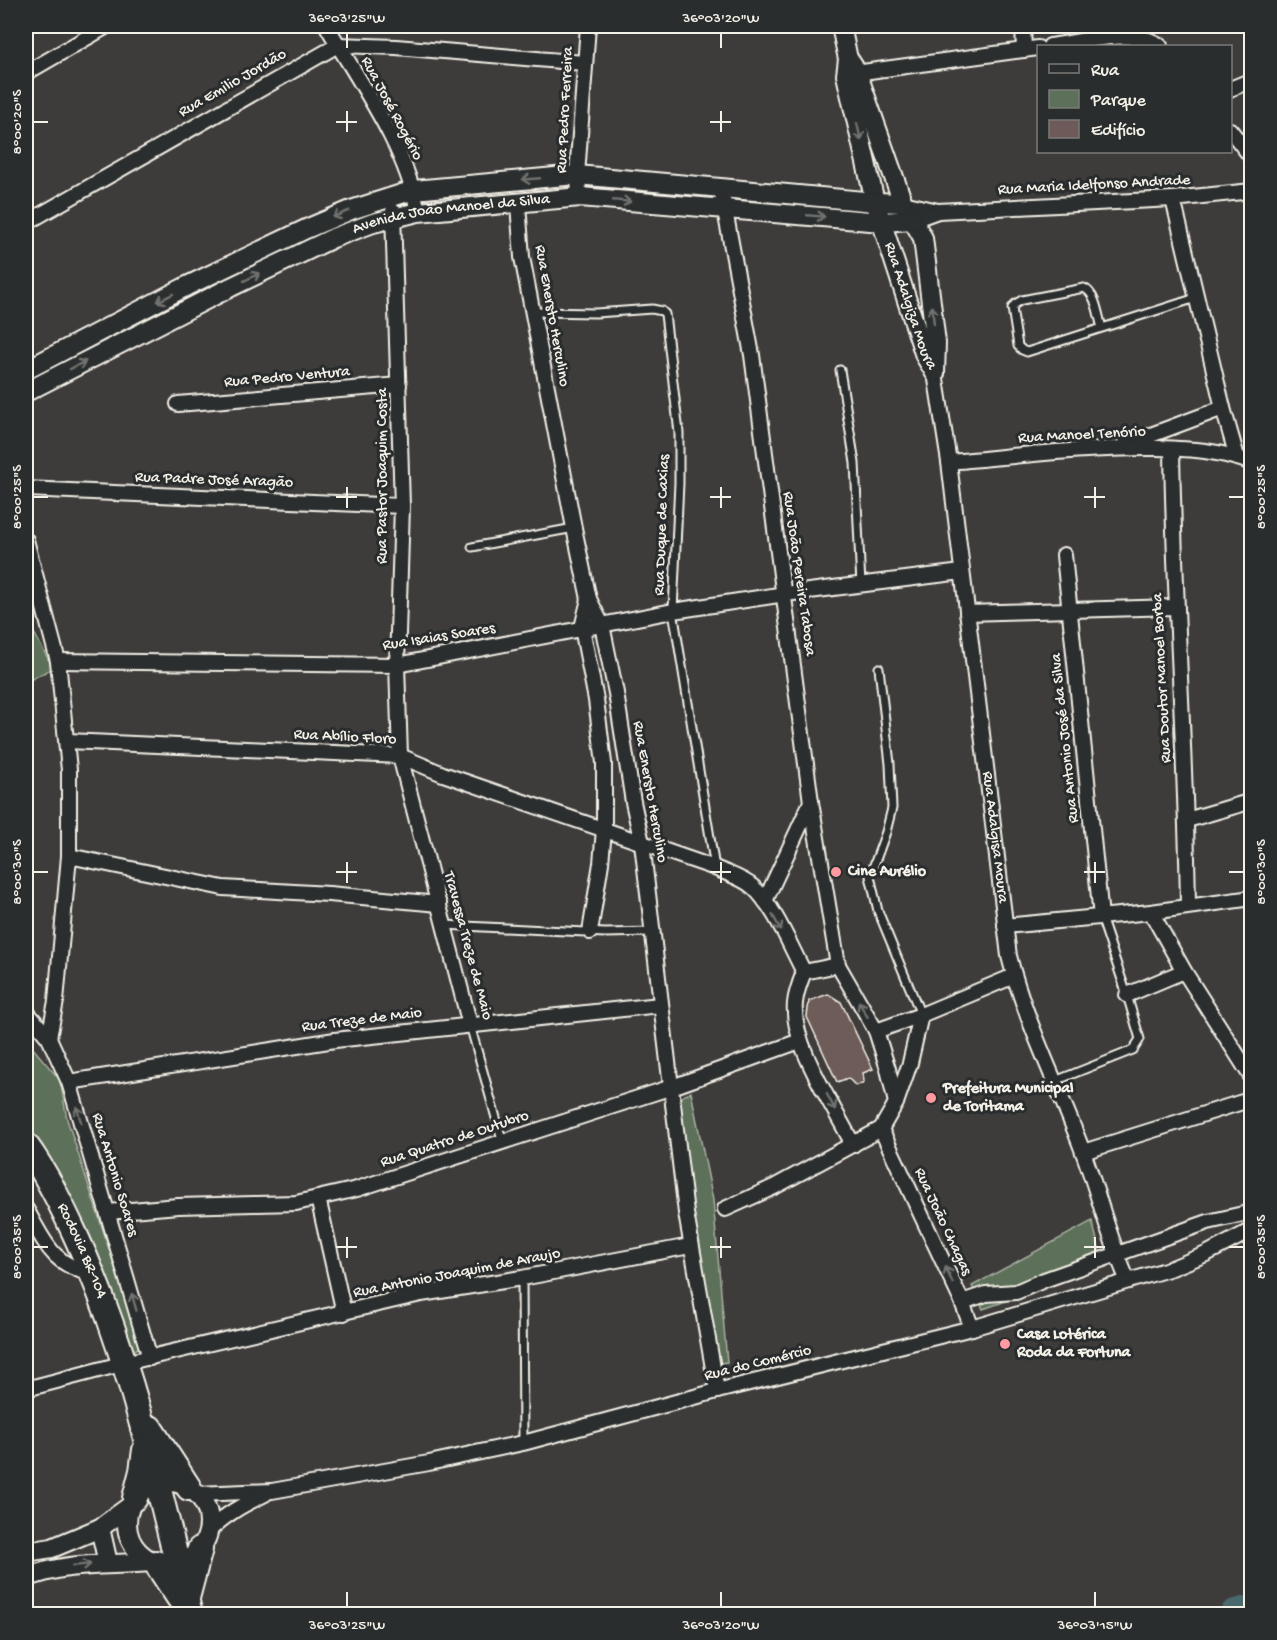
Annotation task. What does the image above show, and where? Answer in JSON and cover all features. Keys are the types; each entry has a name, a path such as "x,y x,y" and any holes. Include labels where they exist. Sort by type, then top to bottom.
{"highway":[{"name":"Rodovia BR-104","path":"26,1144 53,1190 94,1275 139,1411"},
{"path":"139,1411 158,1484 161,1563 189,1610"},
{"path":"139,1411 193,1491"},
{"path":"132,1502 142,1471 146,1439"},
{"path":"189,1610 204,1540"}],"street":[{"path":"26,73 107,26"},
{"name":"Rua José Rogério","path":"327,26 379,114 414,190 418,212"},
{"name":"Rua Pedro Ferreira","path":"580,197 577,175 588,26"},
{"path":"831,26 841,26 851,69 1037,48"},
{"path":"1023,26 1024,50"},
{"path":"1055,45 1121,31 1158,45"},
{"path":"338,45 396,47 584,63"},
{"name":"Rua Emilio Jordão","path":"26,223 338,45"},
{"name":"Rua Adalgiza Moura","path":"851,69 875,202 925,356 935,374"},
{"name":"Rua Adalgiza Moura","path":"851,69 903,203 923,238 936,343 935,374"},
{"path":"1232,88 1251,80"},
{"path":"1232,133 1251,158"},
{"name":"Avenida João Manoel da Silva","path":"26,370 187,286 306,229 392,196 414,190 577,175 903,203"},
{"name":"Rua João Pereira Tabosa","path":"721,189 752,355 811,802 838,965"},
{"name":"Rua Maria Idelfonso Andrade","path":"903,203 938,211 1173,199 1251,190"},
{"name":"Rua Pastor Joaquim Costa","path":"392,196 402,506 397,665 400,756"},
{"name":"Avenida João Manoel da Silva","path":"26,392 231,287 333,238 393,217 418,212 580,197 882,222 913,220"},
{"path":"1173,199 1237,457"},
{"name":"Rua Enersto Herculino","path":"518,204 522,257 574,528 589,599 602,626 642,843 690,1246 717,1391"},
{"name":"Rua Maria Idelfonso Andrade","path":"913,220 938,211"},
{"name":"Rua Adalgisa Moura","path":"935,374 950,462 1009,956 1014,976 1053,1082 1083,1152 1116,1254 1128,1281"},
{"name":"Rua Pedro Ventura","path":"178,404 399,385"},
{"path":"1118,447 1223,408"},
{"name":"Rua Manoel Tenório","path":"950,462 1118,447 1192,448 1237,457 1251,463"},
{"name":"Rua Doutor Manoel Borba","path":"1172,449 1176,607 1187,820 1188,906"},
{"name":"Rua Padre José Aragão","path":"26,489 402,506"},
{"path":"26,540 58,661 67,741 69,856 56,1001 50,1038"},
{"name":"Rua Antonio José da Silva","path":"1064,555 1101,917"},
{"name":"Rua Isaias Soares","path":"58,661 397,665 673,611 785,594 962,572"},
{"path":"589,599 582,628 596,700 604,764 604,830 590,932"},
{"path":"967,613 1176,607"},
{"name":"Rua Abílio Floro","path":"67,741 400,756 443,774 741,879 752,887 765,902 804,972"},
{"name":"Travessa Treze de Maio","path":"400,756 471,1025"},
{"path":"1187,820 1251,801"},
{"path":"765,902 811,802"},
{"path":"69,856 223,888 329,894 439,904"},
{"path":"1005,926 1151,912 1251,898"},
{"path":"1151,912 1184,971 1251,1078"},
{"path":"853,1144 800,1041 794,1017 795,1003 804,972 838,965 876,1031 896,1103"},
{"path":"1127,996 1184,971"},
{"path":"876,1031 1014,976"},
{"name":"Rua Treze de Maio","path":"69,1082 335,1040 660,1005"},
{"name":"Rua Antonio Soares","path":"26,1011 50,1038 69,1082 150,1358"},
{"path":"725,1209 774,1187 881,1130 896,1103 910,1063 921,1015"},
{"name":"Rua Quatro de Outubro","path":"108,1212 178,1206 296,1203 357,1189 672,1087 800,1041"},
{"path":"1083,1152 1251,1099"},
{"name":"Rua João Chagas","path":"881,1130 962,1302 972,1329"},
{"path":"318,1198 345,1312"},
{"path":"26,1209 55,1256 64,1264 94,1275"},
{"path":"962,1302 986,1294 1017,1292 1044,1280 1208,1222 1251,1212"},
{"name":"Rua do Comércio","path":"272,1491 429,1463 523,1443 717,1391 972,1329 1172,1268 1247,1233"},
{"name":"Rua Antonio Joaquim de Araujo","path":"26,1389 125,1363 421,1294 522,1278 690,1246"},
{"path":"26,1552 52,1548 100,1528 142,1491 158,1484 170,1482 193,1491 272,1491"},
{"path":"193,1491 207,1511 204,1540"},
{"path":"26,1558 28,1577 56,1568 108,1563 161,1563 194,1556 204,1540 232,1510 272,1491"},
{"path":"132,1502 127,1516 128,1536 139,1553 161,1563"},
{"path":"100,1528 108,1563"}],"lane":[{"path":"1102,328 1092,295 1087,288 1022,300 1015,303 1012,308 1018,346 1023,351 1032,351 1196,298"},
{"name":"Rua Duque de Caxias","path":"534,312 597,313 652,309 662,310 665,314 679,433 673,611 715,868"},
{"path":"840,370 855,463 861,585"},
{"path":"472,547 574,528"},
{"path":"879,668 892,802 890,820 870,876 878,911 921,1015"},
{"path":"1053,1082 1132,1050 1140,1039 1101,917"},
{"path":"444,925 590,932 652,932"},
{"name":"Travessa Treze de Maio","path":"471,1025 503,1143"},
{"path":"522,1278 523,1443"}],"green space":[{"path":"26,618 53,668 26,682"},
{"path":"26,1040 60,1080 67,1119 141,1347 132,1351 51,1165 26,1127"},
{"path":"691,1092 713,1200 727,1362 708,1365 665,1105"},
{"path":"1092,1221 1104,1267 983,1309 972,1286"}],"building":[{"path":"828,994 841,1002 873,1069 863,1073 864,1082 856,1086 848,1078 837,1082 807,1017 809,1001"}],"waterway":[{"path":"1235,1614 1252,1610"}],"place":[{"name":"Cine Aurélio","path":"836,872"},
{"name":"Prefeitura Municipal de Toritama","path":"931,1098"},
{"name":"Casa Lotérica Roda da Fortuna","path":"1005,1344"}]}
